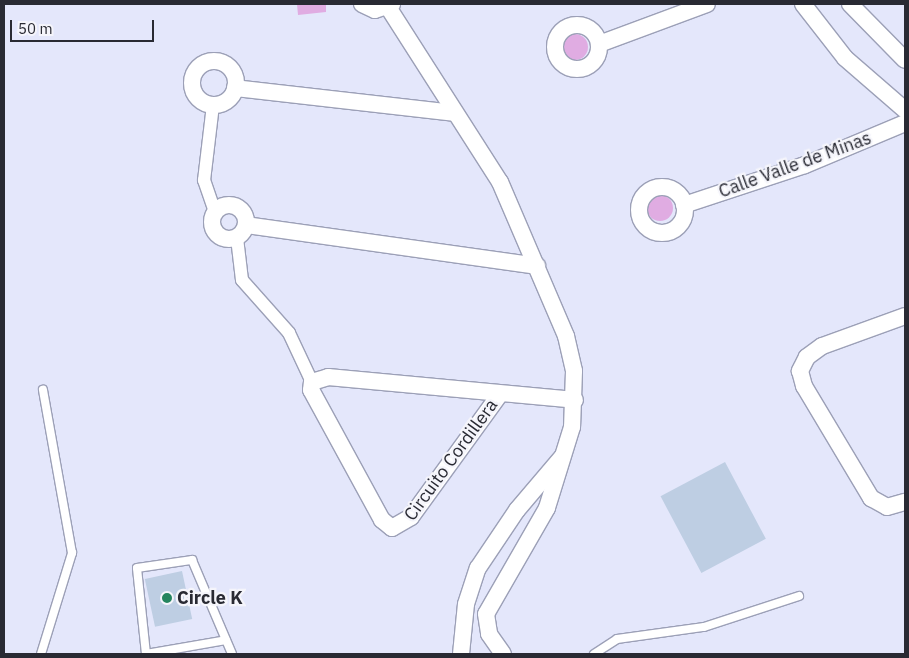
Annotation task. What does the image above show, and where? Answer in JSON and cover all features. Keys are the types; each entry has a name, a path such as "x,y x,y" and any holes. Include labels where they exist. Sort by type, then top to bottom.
{"street":[{"path":"362,4 375,10 390,5 454,112 500,182 566,336 575,400 567,452 547,508 486,614 489,634 503,654"},
{"path":"599,44 707,4"},
{"path":"803,4 845,58 905,110"},
{"path":"850,4 905,60"},
{"path":"218,61 230,68 235,88 227,100 213,105 200,100 192,88 194,73 203,63 218,61"},
{"path":"235,88 454,112"},
{"path":"213,105 204,180 215,212 212,223 216,234 242,231 537,266"},
{"name":"Calle Valle de Minas","path":"684,205 805,165 905,123"},
{"name":"Circuito Cordillera","path":"215,212 225,205 236,206 245,214 242,231 242,280 289,333 312,382 312,396 382,520 392,528 411,517 500,394"},
{"path":"905,316 822,346 807,357 800,371 804,386 871,498 887,507 905,502"},
{"name":"Circuito Cordillera","path":"312,382 328,376 575,400"},
{"path":"461,654 466,604 478,568 517,510 567,452"}],"lane":[{"path":"41,654 72,553 44,390"},
{"path":"226,640 146,654 137,568 192,560 232,654"},
{"path":"594,654 617,639 704,627 799,596"}],"shaded area":[{"path":"297,4 326,4 326,12 298,15"},
{"path":"575,34 584,38 588,47 584,56 575,60 566,56 562,47 566,38"},
{"path":"660,195 669,199 673,208 669,217 660,221 651,217 647,208 651,199"}],"building":[{"path":"725,462 766,539 701,573 661,496"},
{"name":"Circle K","path":"182,571 192,619 155,627 145,579"}],"place":[{"name":"Circle K","path":"167,598"}]}
